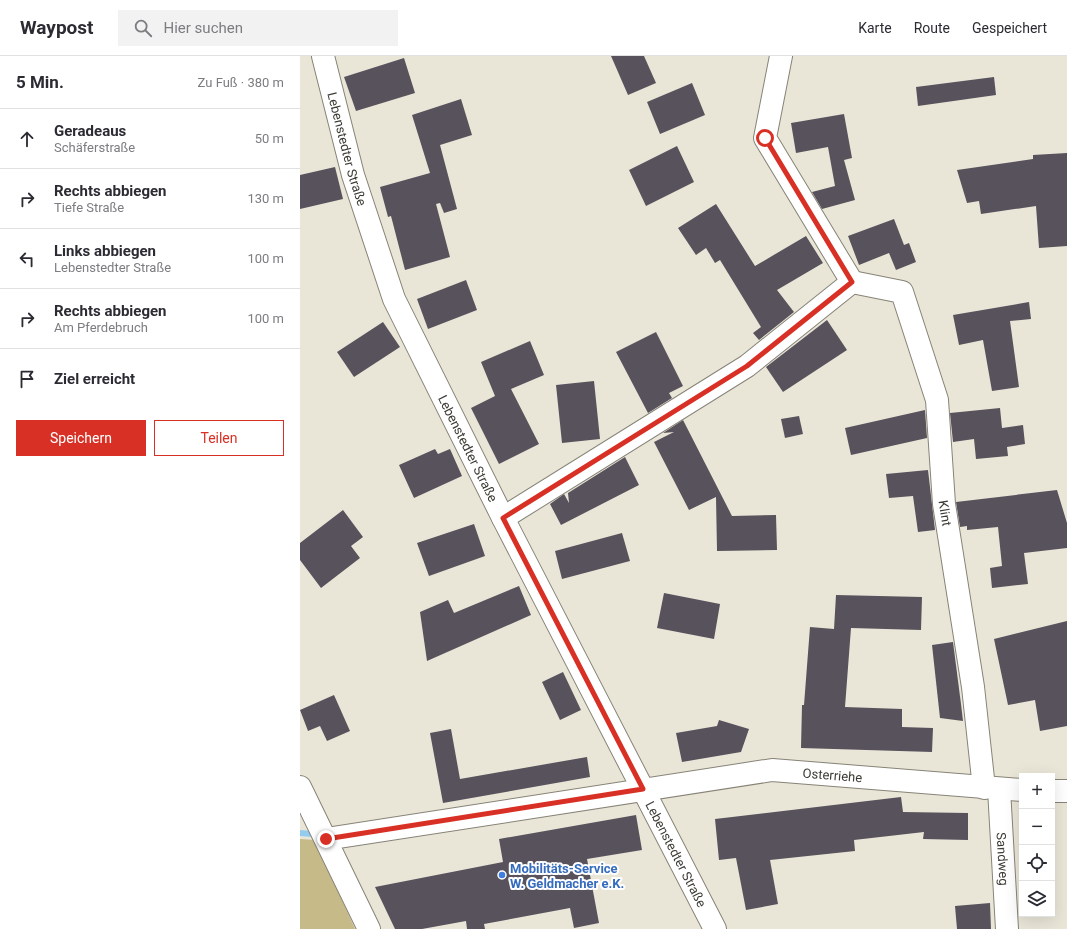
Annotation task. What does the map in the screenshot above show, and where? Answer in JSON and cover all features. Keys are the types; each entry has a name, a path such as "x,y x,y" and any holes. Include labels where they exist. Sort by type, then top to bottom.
{"street":[{"name":"Lebenstedter Straße","path":"323,56 353,174 394,299 503,518 715,929"},
{"path":"503,518 747,366 852,282 765,138 780,56"},
{"name":"Klint","path":"852,282 902,292 937,400 944,504 973,688 991,788"},
{"name":"Osterriehe","path":"326,839 772,770 1019,790"},
{"path":"300,787 369,929"},
{"name":"Sandweg","path":"991,788 1007,929"},
{"path":"1055,791 1067,791"}],"shaded area":[{"path":"300,839 315,840 355,929 300,929"}],"building":[{"path":"611,56 644,56 656,83 628,95"},
{"path":"404,58 415,93 356,111 344,77"},
{"path":"994,77 996,95 918,106 916,87"},
{"path":"692,83 705,115 660,134 647,102"},
{"path":"461,99 472,135 440,145 457,209 444,213 440,203 436,204 450,257 405,270 391,216 388,217 380,187 430,173 412,115"},
{"path":"844,114 852,158 844,160 855,200 822,209 812,192 835,186 828,147 796,153 791,123"},
{"path":"677,146 694,182 646,206 629,170"},
{"path":"1067,153 1067,246 1039,248 1036,206 981,214 979,201 967,203 957,170 1033,159 1033,155"},
{"path":"335,167 343,199 300,209 300,175"},
{"path":"716,204 755,266 806,236 823,263 777,290 794,312 759,340 753,333 761,327 720,260 715,263 706,248 696,255 678,228"},
{"path":"894,219 904,245 909,243 916,262 896,270 889,253 859,265 848,236"},
{"path":"466,280 477,310 428,329 417,299"},
{"path":"1029,302 1031,319 1010,321 1019,387 992,391 983,340 959,345 953,315"},
{"path":"827,320 847,350 783,392 766,367"},
{"path":"383,322 400,347 354,377 337,352"},
{"path":"656,332 683,386 669,393 672,398 648,413 616,352"},
{"path":"530,341 544,375 511,389 539,444 499,464 471,408 495,396 481,362"},
{"path":"594,381 600,439 562,443 556,385"},
{"path":"1000,408 1002,428 1023,425 1025,444 1007,447 1008,456 976,459 974,439 953,442 950,413"},
{"path":"925,410 927,438 851,455 845,428"},
{"path":"799,416 803,434 785,438 781,419"},
{"path":"683,420 732,516 776,515 777,550 717,551 716,497 689,510 654,442 674,432 663,433"},
{"path":"435,449 438,454 450,449 462,476 414,498 399,465"},
{"path":"625,457 639,485 561,525 550,504 564,494 569,503 568,493"},
{"path":"928,470 935,530 918,532 913,496 889,498 886,474"},
{"path":"1057,490 1067,523 1067,548 1024,553 1028,584 992,588 990,568 1002,566 998,527 967,530 967,526 960,527 956,502"},
{"path":"343,510 363,537 351,546 360,558 321,588 300,560 300,543"},
{"path":"474,524 485,556 429,576 417,543"},
{"path":"622,533 630,561 562,579 555,551"},
{"path":"519,586 531,615 427,661 420,612 448,600 454,613"},
{"path":"664,593 720,604 714,639 657,628"},
{"path":"836,595 922,597 921,630 851,628 845,707 902,709 902,727 933,728 932,752 801,748 802,705 804,705 810,627 834,629"},
{"path":"1067,621 1067,726 1040,731 1035,700 1008,705 994,639"},
{"path":"953,642 963,721 940,718 932,645"},
{"path":"563,672 581,710 560,720 542,682"},
{"path":"334,695 350,731 327,741 320,726 308,731 300,710"},
{"path":"719,720 749,729 741,752 682,762 676,733 717,726"},
{"path":"451,729 460,779 587,757 590,777 443,803 430,733"},
{"path":"901,797 903,812 968,813 968,840 923,839 924,832 854,840 855,851 770,860 778,904 746,910 736,858 719,860 715,819"},
{"name":"Mobilitäts-Service W. Geldmacher e.K.","path":"636,815 642,850 587,859 599,923 574,928 570,908 484,924 485,929 467,929 466,921 422,929 395,929 375,887 503,862 499,839"},
{"path":"990,903 991,929 957,929 955,906"}],"waterway":[{"path":"300,833 312,834"}],"place":[{"name":"Mobilitäts-Service W. Geldmacher e.K.","path":"502,875"}],"route":[{"path":"326,839 643,789 503,518 747,366 852,282 765,138"}]}
